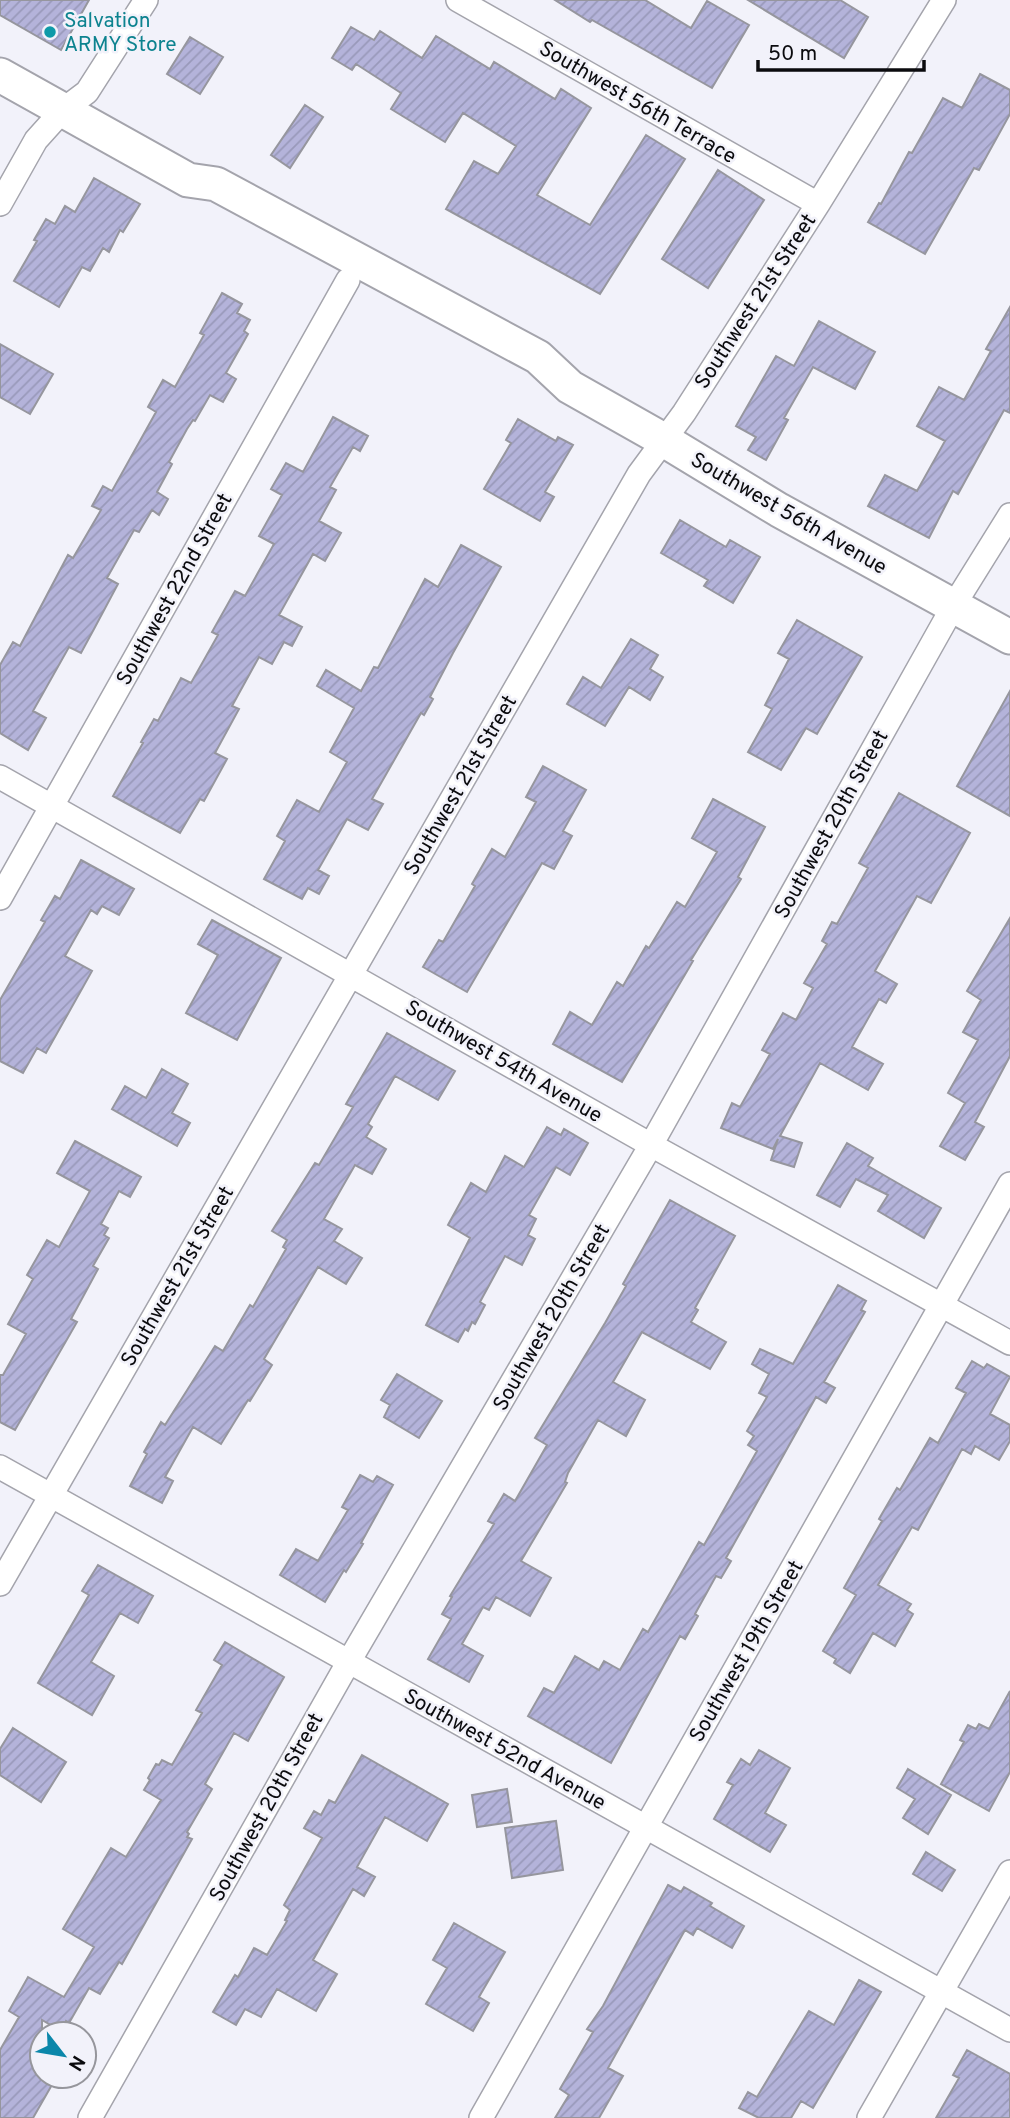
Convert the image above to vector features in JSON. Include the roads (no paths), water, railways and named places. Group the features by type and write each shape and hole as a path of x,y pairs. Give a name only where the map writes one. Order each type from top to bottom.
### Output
{"street":[{"path":"0,204 36,140 63,110 88,92 146,0"},
{"name":"Southwest 56th Terrace","path":"458,0 818,204"},
{"name":"Southwest 21st Street","path":"0,1584 639,474 662,439 684,413 944,0"},
{"name":"Southwest 56th Avenue","path":"0,75 188,180 216,184 538,357 570,387 779,510 1010,636"},
{"name":"Southwest 56th Avenue","path":"188,180 201,199 528,378 570,387"},
{"name":"Southwest 22nd Street","path":"0,898 348,280"},
{"name":"Southwest 20th Street","path":"90,2118 348,1663 651,1145 954,605 1010,515"},
{"name":"Southwest 54th Avenue","path":"0,777 651,1145 1010,1343"},
{"name":"Southwest 19th Street","path":"481,2118 1010,1184"},
{"name":"Southwest 52nd Avenue","path":"0,1467 1010,2029"},
{"path":"869,2118 1010,1872"}],"place":[{"name":"Salvation ARMY Store","path":"50,32"}]}
